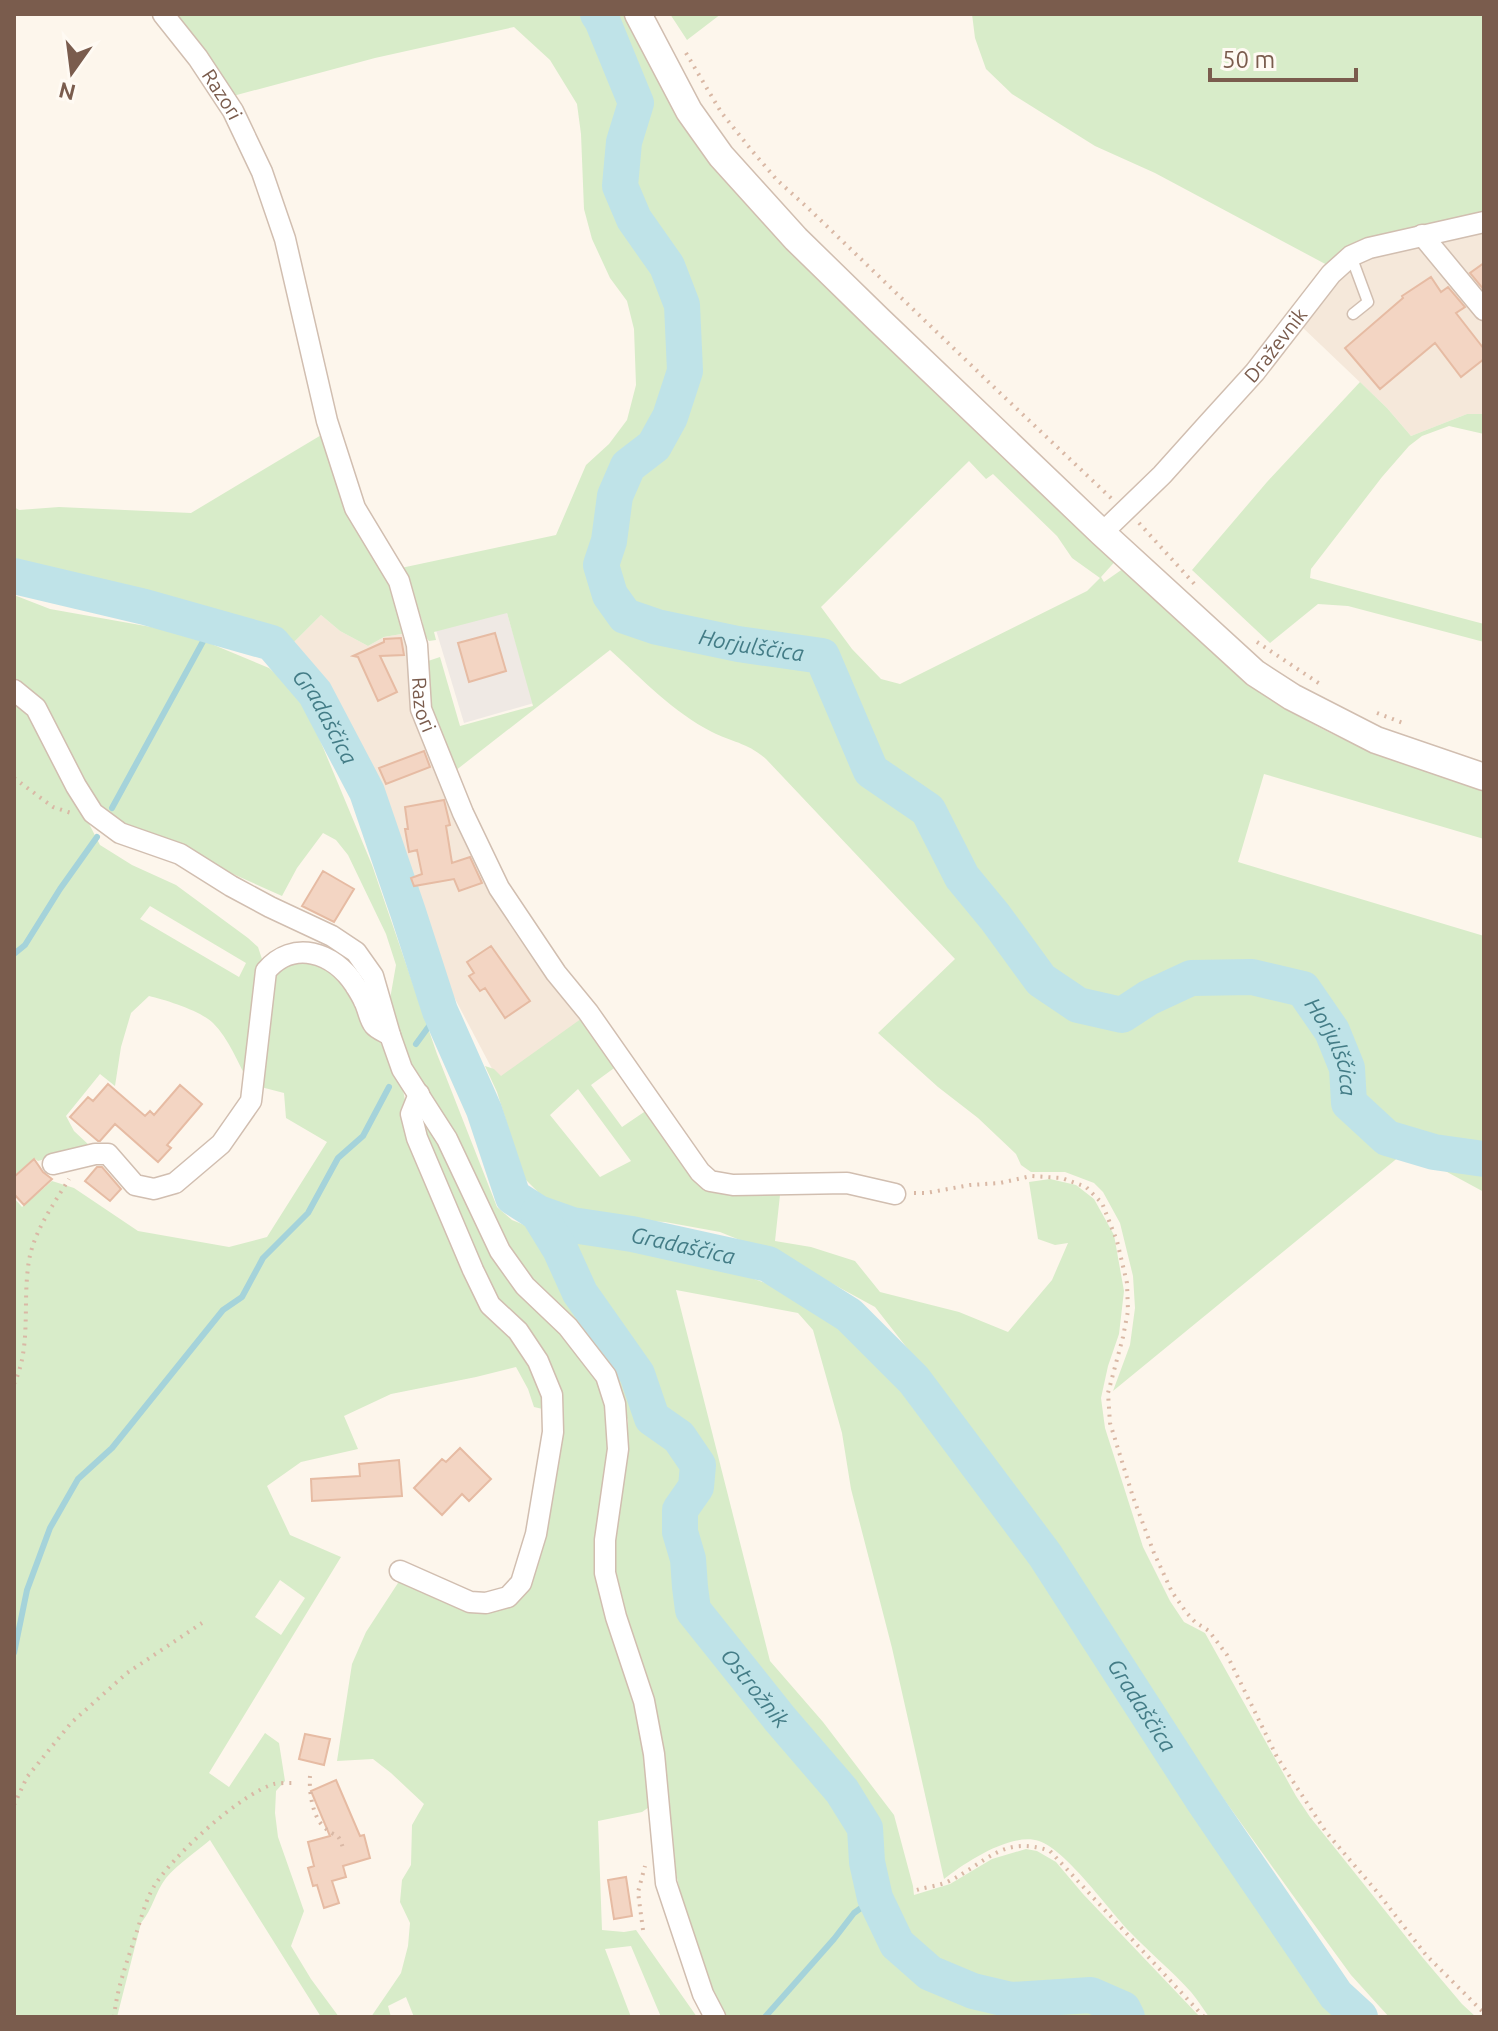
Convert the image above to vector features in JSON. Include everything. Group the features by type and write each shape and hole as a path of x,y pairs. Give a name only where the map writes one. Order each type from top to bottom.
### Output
{"street":[{"name":"Razori","path":"163,14 198,58 233,111 262,172 285,239 327,421 355,508 399,581 417,645 421,709 463,813 499,888 556,973 672,1128 700,1172 710,1181 748,1185 847,1183 895,1194"},
{"path":"638,14 689,111 721,156 796,239 1102,533 1255,673 1292,697 1376,740 1484,777"},
{"name":"Draževnik","path":"1102,533 1162,475 1255,372 1331,274 1351,256 1369,248 1484,222"},
{"path":"1422,235 1484,310"},
{"path":"14,690 36,708 93,813 120,833 180,854 231,886 332,936 356,952 373,976 402,1069 447,1139 500,1251 525,1286 568,1327 606,1376 615,1404 618,1449 605,1540 605,1573 644,1701 655,1767 666,1883 703,1994 715,2017"},
{"path":"53,1164 108,1154 135,1185 154,1189 175,1183 221,1144 251,1101 266,971 276,959 306,952 338,965 364,1000 374,1025 390,1035"},
{"path":"400,1571 470,1602 486,1603 508,1597 521,1583 536,1534 553,1432 552,1395 538,1361 518,1331 490,1305 417,1138 411,1114 419,1094"}],"lane":[{"path":"1351,256 1368,302 1353,314"}],"path":[{"path":"684,49 721,112 777,180 1108,496 1127,509 1200,589"},
{"path":"1255,641 1331,690"},
{"path":"1368,710 1403,723"},
{"path":"14,778 53,807 67,813 93,813"},
{"path":"14,1384 20,1371 25,1340 28,1265 41,1224 83,1157"},
{"path":"895,1194 926,1193 1031,1176 1062,1178 1086,1187 1102,1203 1117,1241 1127,1283 1128,1311 1108,1393 1110,1423 1133,1497 1166,1579 1186,1612 1209,1631 1227,1655 1277,1757 1326,1832 1426,1955 1484,2013"},
{"path":"14,1805 27,1777 71,1723 127,1673 202,1623"},
{"path":"310,1776 309,1793 321,1824 340,1838 344,1851"},
{"path":"114,2017 117,1995 152,1889 166,1870 216,1821 245,1800 273,1785 292,1783"},
{"path":"917,1890 946,1882 987,1857 1016,1845 1034,1845 1050,1851 1204,2017"}],"shaded area":[{"path":"1484,216 1484,414 1467,414 1411,436 1387,408 1300,325 1325,271"},
{"path":"506,610 534,703 464,723 436,630"},
{"path":"321,615 340,631 368,646 384,637 407,633 425,636 426,669 440,738 505,886 598,1015 499,1082 453,995 361,751 328,681 293,643"}],"green space":[{"path":"170,14 629,14 690,130 718,174 1119,557 1101,577 1104,582 1127,566 1263,692 1288,709 1314,725 1369,750 1484,790 1484,839 1264,774 1238,862 1484,936 1484,1192 1436,1166 1400,1156 1113,1391 1130,1345 1135,1308 1133,1276 1120,1223 1103,1192 1094,1183 1065,1172 1031,1172 1021,1165 1016,1154 978,1118 878,1033 955,959 766,759 753,749 712,732 684,715 610,650 455,771 440,738 428,697 428,661 440,657 460,726 533,706 507,613 434,632 436,640 429,641 401,568 556,535 586,465 609,444 627,420 636,385 634,329 627,301 610,278 592,239 584,209 577,104 550,60 514,27 375,58 233,96","holes":["969,461 986,479 993,474 1057,536 1072,558 1100,578 1087,591 900,684 881,679 852,649 821,607"]},
{"path":"670,14 721,14 687,40"},
{"path":"972,14 1484,14 1484,216 1329,266 1155,173 1095,146 1012,94 986,69 975,38"},
{"path":"1360,382 1411,436 1467,414 1484,414 1484,434 1449,426 1422,436 1409,446 1311,569 1310,578 1484,624 1484,642 1348,606 1318,604 1270,643 1192,570 1267,482"},
{"path":"328,431 385,562 407,633 384,637 368,646 340,631 321,615 293,643 280,630 14,563 14,507 19,510 59,507 191,513"},
{"path":"14,595 50,609 185,633 269,668 302,697 372,865 437,1054 497,1207 512,1220 544,1233 681,1257 743,1275 782,1289 839,1323 917,1406 977,1489 1041,1563 1152,1748 1324,2000 1339,2017 1209,2017 1191,1992 1130,1932 1074,1868 1039,1841 1015,1841 989,1850 944,1879 892,1648 851,1489 842,1433 813,1330 798,1313 676,1290 770,1661 823,1722 894,1815 914,1895 950,1884 992,1859 1026,1849 1037,1851 1056,1862 1200,2017 724,2017 704,1973 686,1919 613,1584 612,1540 628,1421 613,1372 504,1247 403,1051 390,999 396,965 386,934 348,855 336,840 323,833 297,868 282,896 130,828 102,812 14,681"},
{"path":"14,696 31,712 100,845 132,865 176,885 248,938 258,947 263,962 249,1083 229,1044 213,1023 192,1010 149,996 131,1013 121,1047 115,1086 100,1074 66,1116 74,1131 90,1146 38,1161 34,1158 14,1176","holes":["150,906 246,963 239,977 140,919"]},
{"path":"297,956 336,970 370,1024 401,1080 405,1100 400,1112 422,1166 531,1358 547,1410 534,1407 516,1367 391,1394 344,1416 358,1449 301,1462 267,1486 290,1535 341,1557 209,1773 229,1787 265,1733 279,1743 285,1781 276,1791 278,1837 304,1911 291,1946 339,2017 321,2017 210,1840 166,1878 141,1923 117,2017 14,2017 14,1198 22,1207 52,1181 74,1188 138,1231 229,1247 267,1237 327,1142 286,1118 284,1093 257,1086 272,971","holes":["280,1580 305,1598 281,1635 255,1617"]},
{"path":"585,1016 621,1063 591,1085 622,1127 650,1108 723,1193 780,1195 775,1241 811,1247 855,1261 880,1292 959,1312 1008,1332 1052,1280 1068,1243 1055,1245 1038,1239 1029,1182 1050,1179 1076,1185 1094,1199 1114,1235 1124,1291 1119,1334 1101,1398 1105,1428 1143,1547 1184,1622 1205,1633 1310,1817 1423,1958 1476,2017 1389,2017 1351,1975 1175,1731 943,1394 875,1307 787,1259 720,1232 665,1222 617,1219 556,1204 542,1196 524,1178 497,1092 485,1066 501,1076","holes":["578,1089 631,1161 600,1177 550,1115"]},
{"path":"418,1120 428,1123 563,1332 599,1380 612,1422 599,1533 655,1803 642,1812 598,1821 602,1930 636,1930 697,2017 661,2017 631,1946 605,1949 631,2017 414,2017 406,1997 388,2006 391,2017 371,2017 401,1973 408,1946 410,1923 400,1902 402,1880 411,1865 412,1825 424,1804 373,1759 337,1761 352,1664 366,1632 398,1583 406,1581 451,1600 524,1586 557,1384 494,1299"}],"building":[{"path":"1484,263 1484,290 1470,273"},
{"path":"1431,277 1441,292 1448,287 1465,307 1456,313 1484,349 1484,359 1461,377 1435,343 1380,389 1345,348 1402,296"},
{"path":"495,633 506,671 469,682 458,643"},
{"path":"401,638 404,655 380,656 397,692 378,701 358,657 353,656 384,642 384,639"},
{"path":"424,751 430,767 386,784 379,768"},
{"path":"444,800 450,825 446,826 452,863 470,857 482,883 459,891 454,879 414,886 411,878 422,874 417,850 409,852 405,807"},
{"path":"323,871 354,889 334,922 302,906"},
{"path":"491,946 530,1001 505,1018 485,988 480,991 469,976 474,973 467,962"},
{"path":"108,1084 145,1116 150,1111 154,1115 180,1085 202,1104 167,1145 171,1148 158,1162 115,1124 98,1141 70,1117 88,1097 93,1101"},
{"path":"34,1159 52,1179 24,1205 14,1194 14,1177"},
{"path":"97,1167 102,1167 121,1189 110,1201 85,1181"},
{"path":"460,1448 491,1479 469,1501 462,1494 442,1515 414,1488 442,1459 446,1462"},
{"path":"399,1460 402,1496 312,1501 311,1479 360,1476 359,1464"},
{"path":"305,1734 330,1739 324,1765 299,1759"},
{"path":"336,1780 360,1836 364,1835 370,1858 343,1866 346,1877 332,1881 339,1903 324,1908 308,1868 314,1866 308,1842 330,1836 311,1791"},
{"path":"626,1877 632,1916 614,1919 608,1880"}],"waterway":[{"name":"Horjulščica","path":"598,14 636,103 624,142 620,186 634,219 667,266 682,305 685,371 670,417 654,446 628,466 615,496 609,541 601,565 610,595 625,616 657,627 738,644 822,656 871,771 928,810 962,877 1041,980 1078,1005 1122,1015 1148,998 1191,978 1252,977 1303,989 1332,1031 1347,1068 1349,1103 1387,1138 1434,1152 1484,1159"},
{"name":"Gradaščica","path":"14,576 145,607 272,643 315,693 367,792 440,1011 484,1110 513,1197 538,1213 572,1225 632,1234 768,1264 849,1315 914,1380 1045,1555 1203,1800 1336,1995 1360,2017"},
{"path":"112,808 212,625"},
{"path":"14,954 25,945 97,837"},
{"path":"416,1044 440,1011"},
{"path":"14,1653 27,1590 50,1528 78,1479 112,1448 223,1310 242,1297 263,1258 308,1213 338,1158 363,1136 389,1087"},
{"name":"Ostrožnik","path":"538,1213 560,1249 580,1293 637,1374 652,1418 679,1437 698,1465 696,1487 680,1510 680,1532 688,1559 693,1610 842,1791 865,1828 867,1862 875,1898 897,1944 930,1973 973,1991 1011,2000 1091,1995 1123,2009 1127,2017"},
{"path":"765,2017 854,1913 875,1898"}]}
